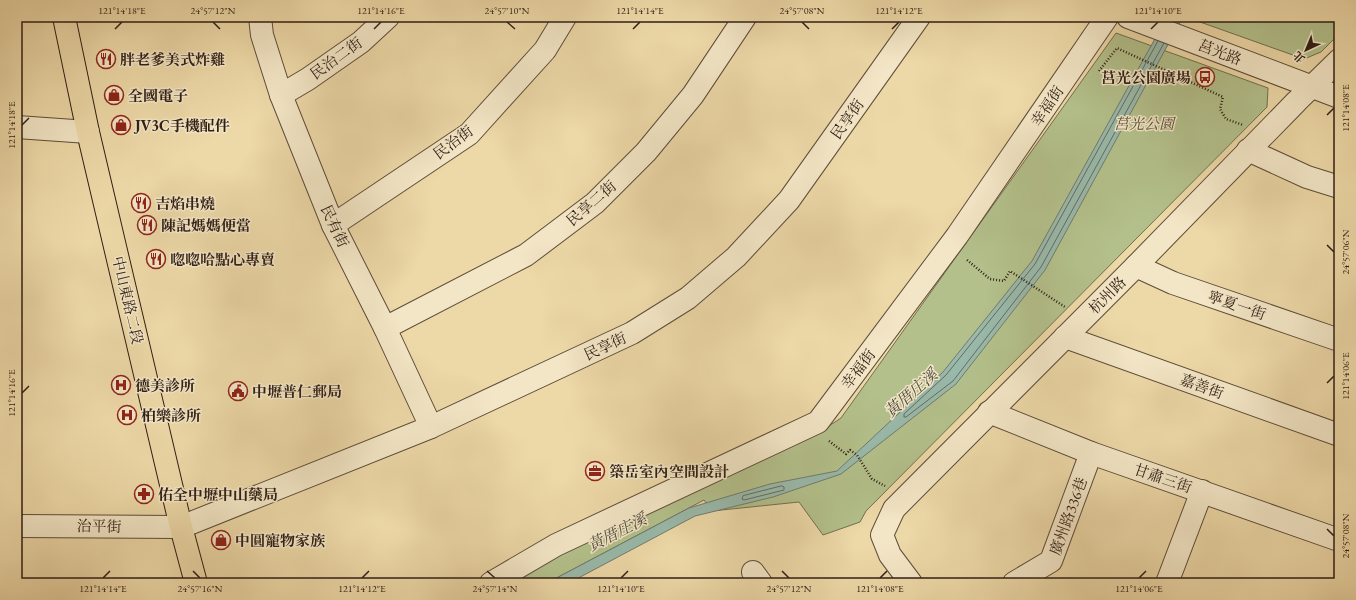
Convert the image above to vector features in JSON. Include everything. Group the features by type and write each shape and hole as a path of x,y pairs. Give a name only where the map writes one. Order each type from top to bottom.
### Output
{"main road":[{"name":"中山東路二段","path":"64,17 88,132 181,527 196,583"}],"lane":[{"name":"民有街","path":"260,17 262,36 281,95 333,225 385,328 431,427"},
{"name":"民治二街","path":"281,95 308,79 361,42 388,17"},
{"name":"民治街","path":"333,225 469,134 545,50 565,17"},
{"name":"民享二街","path":"385,328 526,255 595,203 646,152 693,95 745,17"},
{"name":"民享街","path":"181,527 431,427 632,333 694,293 736,257 789,200 919,17"},
{"name":"幸福街","path":"491,583 556,545 818,422 958,236 1107,17"},
{"name":"莒光路","path":"1128,17 1339,97"},
{"name":"杭州路","path":"911,583 890,555 882,535 894,509 1136,266 1248,150 1339,60"},
{"path":"17,128 88,132"},
{"path":"1248,150 1307,177 1339,187"},
{"name":"寧夏一街","path":"1136,266 1173,283 1339,340"},
{"name":"嘉善街","path":"1065,337 1339,435"},
{"name":"甘肅三街","path":"989,412 1091,453 1339,540"},
{"name":"廣州路336巷","path":"1014,583 1051,561 1091,453"},
{"path":"1167,583 1202,491"},
{"name":"治平街","path":"17,526 181,527"}],"path":[{"path":"1129,54 1223,98 1220,109 1226,119 1244,125 1239,131"},
{"path":"1010,271 1042,293"},
{"path":"857,455 872,479"}],"green space":[{"path":"1186,17 1339,17 1339,34 1321,52 1304,59"},
{"name":"莒光公園","path":"1116,33 1268,88 1267,107 866,511 860,522 823,535 799,502 712,511 704,500 547,583 491,583 812,437 841,418"}],"water":[{"path":"1167,17 1183,17 1045,270 956,384 841,474 773,497 695,516 569,583 547,583 689,508 770,484 837,471 943,372 1032,261"}],"place":[{"name":"胖老爹美式炸雞","path":"106,59"},
{"name":"莒光公園廣場","path":"1205,77"},
{"name":"全國電子","path":"114,95"},
{"name":"JV3C手機配件","path":"121,125"},
{"name":"吉焰串燒","path":"141,203"},
{"name":"陳記媽媽便當","path":"147,225"},
{"name":"唿唿哈點心專賣","path":"156,259"},
{"name":"德美診所","path":"121,385"},
{"name":"中壢普仁郵局","path":"238,391"},
{"name":"柏樂診所","path":"127,415"},
{"name":"築岳室內空間設計","path":"595,471"},
{"name":"佑全中壢中山藥局","path":"144,494"},
{"name":"中圓寵物家族","path":"221,540"}],"water label":[{"name":"黃厝庄溪","path":"911,393"},
{"name":"黃厝庄溪","path":"617,532"}]}
